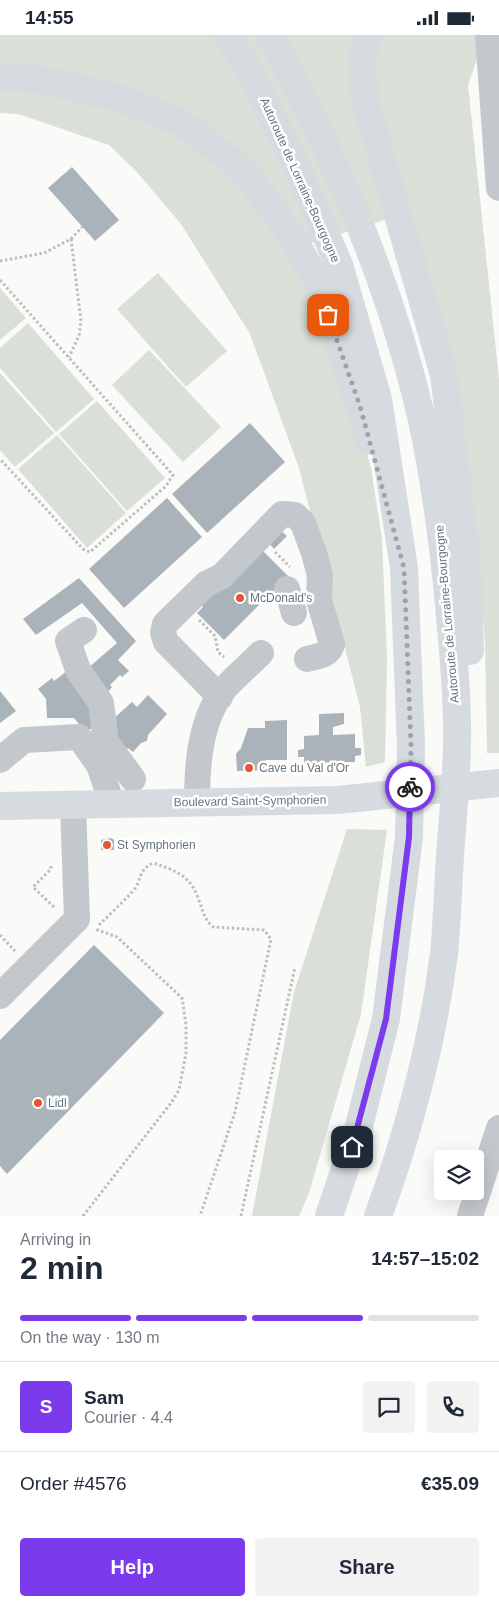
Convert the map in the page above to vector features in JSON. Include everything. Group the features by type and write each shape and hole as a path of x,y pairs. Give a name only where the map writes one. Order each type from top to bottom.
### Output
{"main road":[{"name":"Autoroute de Lorraine-Bourgogne","path":"228,35 255,81 271,114 338,265 378,399 404,568 411,746 409,837 386,1019 358,1130 329,1216"},
{"name":"Autoroute de Lorraine-Bourgogne","path":"269,35 299,89 353,206 402,343 421,417 436,493 465,743"},
{"path":"367,35 362,59 365,100 444,375 467,564 465,743 460,828 459,931 444,955 428,1044 414,1103 378,1216"},
{"path":"0,77 43,80 116,97 179,121 217,149 251,180 286,227 316,278 360,406 404,568"},
{"name":"Boulevard Saint-Symphorien","path":"0,806 338,799 499,783"}],"lane":[{"path":"488,35 499,188"},
{"path":"220,697 166,642 163,633 165,624 206,585 222,576 282,514 295,515 303,523 320,575 319,600 332,644 326,654 307,659"},
{"path":"84,630 68,641 78,670 101,703 106,742 133,779"},
{"path":"197,802 199,756 207,723 225,688 261,653"},
{"path":"0,760 24,740 79,737 99,765 112,804"},
{"path":"0,996 77,919 73,805"},
{"path":"470,1216 499,1128"}],"path":[{"path":"0,261 44,253 71,239 82,227"},
{"path":"68,357 79,336 81,321 71,239"},
{"path":"0,280 173,475 166,486 90,552 83,549 0,459"},
{"path":"260,538 292,569 297,584 291,601"},
{"path":"186,604 215,636 218,652"},
{"path":"83,1216 163,1114 179,1090 186,1044 186,1025 182,998 117,937 95,929 135,889 141,874 146,867 153,863 174,870 189,881 197,894 207,921 213,927 264,930 270,939 235,1112 200,1216"},
{"path":"51,869 34,887 60,912"},
{"path":"240,1216 294,967"}],"shaded area":[{"path":"0,35 499,35 485,37 468,85 499,379 499,753 487,753 485,641 470,487 391,218 308,244 229,145 0,66"},
{"path":"0,85 78,97 183,135 226,170 263,215 307,286 339,354 371,468 382,539 387,658 385,762 366,767 360,707 299,468 250,334 181,224 136,171 109,145 18,114 0,113"},
{"path":"158,273 227,351 186,387 117,309"},
{"path":"0,288 26,318 0,340"},
{"path":"28,323 94,399 56,432 0,368 0,348"},
{"path":"149,350 221,427 183,462 112,385"},
{"path":"0,373 54,433 15,467 0,450"},
{"path":"97,401 165,478 127,511 59,434"},
{"path":"57,435 126,513 87,548 18,469"},
{"path":"347,829 387,830 361,1014 309,1193 299,1216 252,1216 294,992"}],"building":[{"path":"72,167 119,220 95,241 48,188"},
{"path":"250,423 285,462 207,533 172,494"},
{"path":"167,498 202,537 124,608 89,569"},
{"path":"280,530 287,536 274,549 268,542"},
{"path":"261,549 288,576 224,640 197,613 203,607 201,605"},
{"path":"79,578 136,641 118,660 129,671 122,677 120,675 110,685 112,687 107,693 88,668 117,643 82,603 36,635 23,619"},
{"path":"67,671 86,693 99,729 83,729 74,718 47,718 46,699 38,689 52,678 54,681"},
{"path":"0,691 16,711 0,723"},
{"path":"148,695 167,714 148,735 147,741 141,743 133,752 128,748 125,751 112,739 112,720 132,702 137,707"},
{"path":"344,713 344,724 333,727 333,735 355,734 355,748 361,748 361,755 355,756 355,762 304,763 304,757 298,757 298,750 304,749 304,736 319,735 319,714"},
{"path":"287,720 287,760 266,760 266,770 237,771 236,754 241,748 248,728 265,728 265,721"},
{"name":"St Symphorien","path":"111,838 114,840 114,850 101,850 101,840"},
{"name":"Lidl","path":"94,945 164,1013 7,1174 0,1166 0,1040"}],"way so far":[{"path":"328,315 360,406 404,568 411,746 410,787"}],"place":[{"name":"McDonald's","path":"240,598"},
{"name":"Cave du Val d'Or","path":"249,768"},
{"name":"St Symphorien","path":"107,845"},
{"name":"Lidl","path":"38,1103"}],"route":[{"path":"352,1147 386,1019 409,837 410,787"}]}
